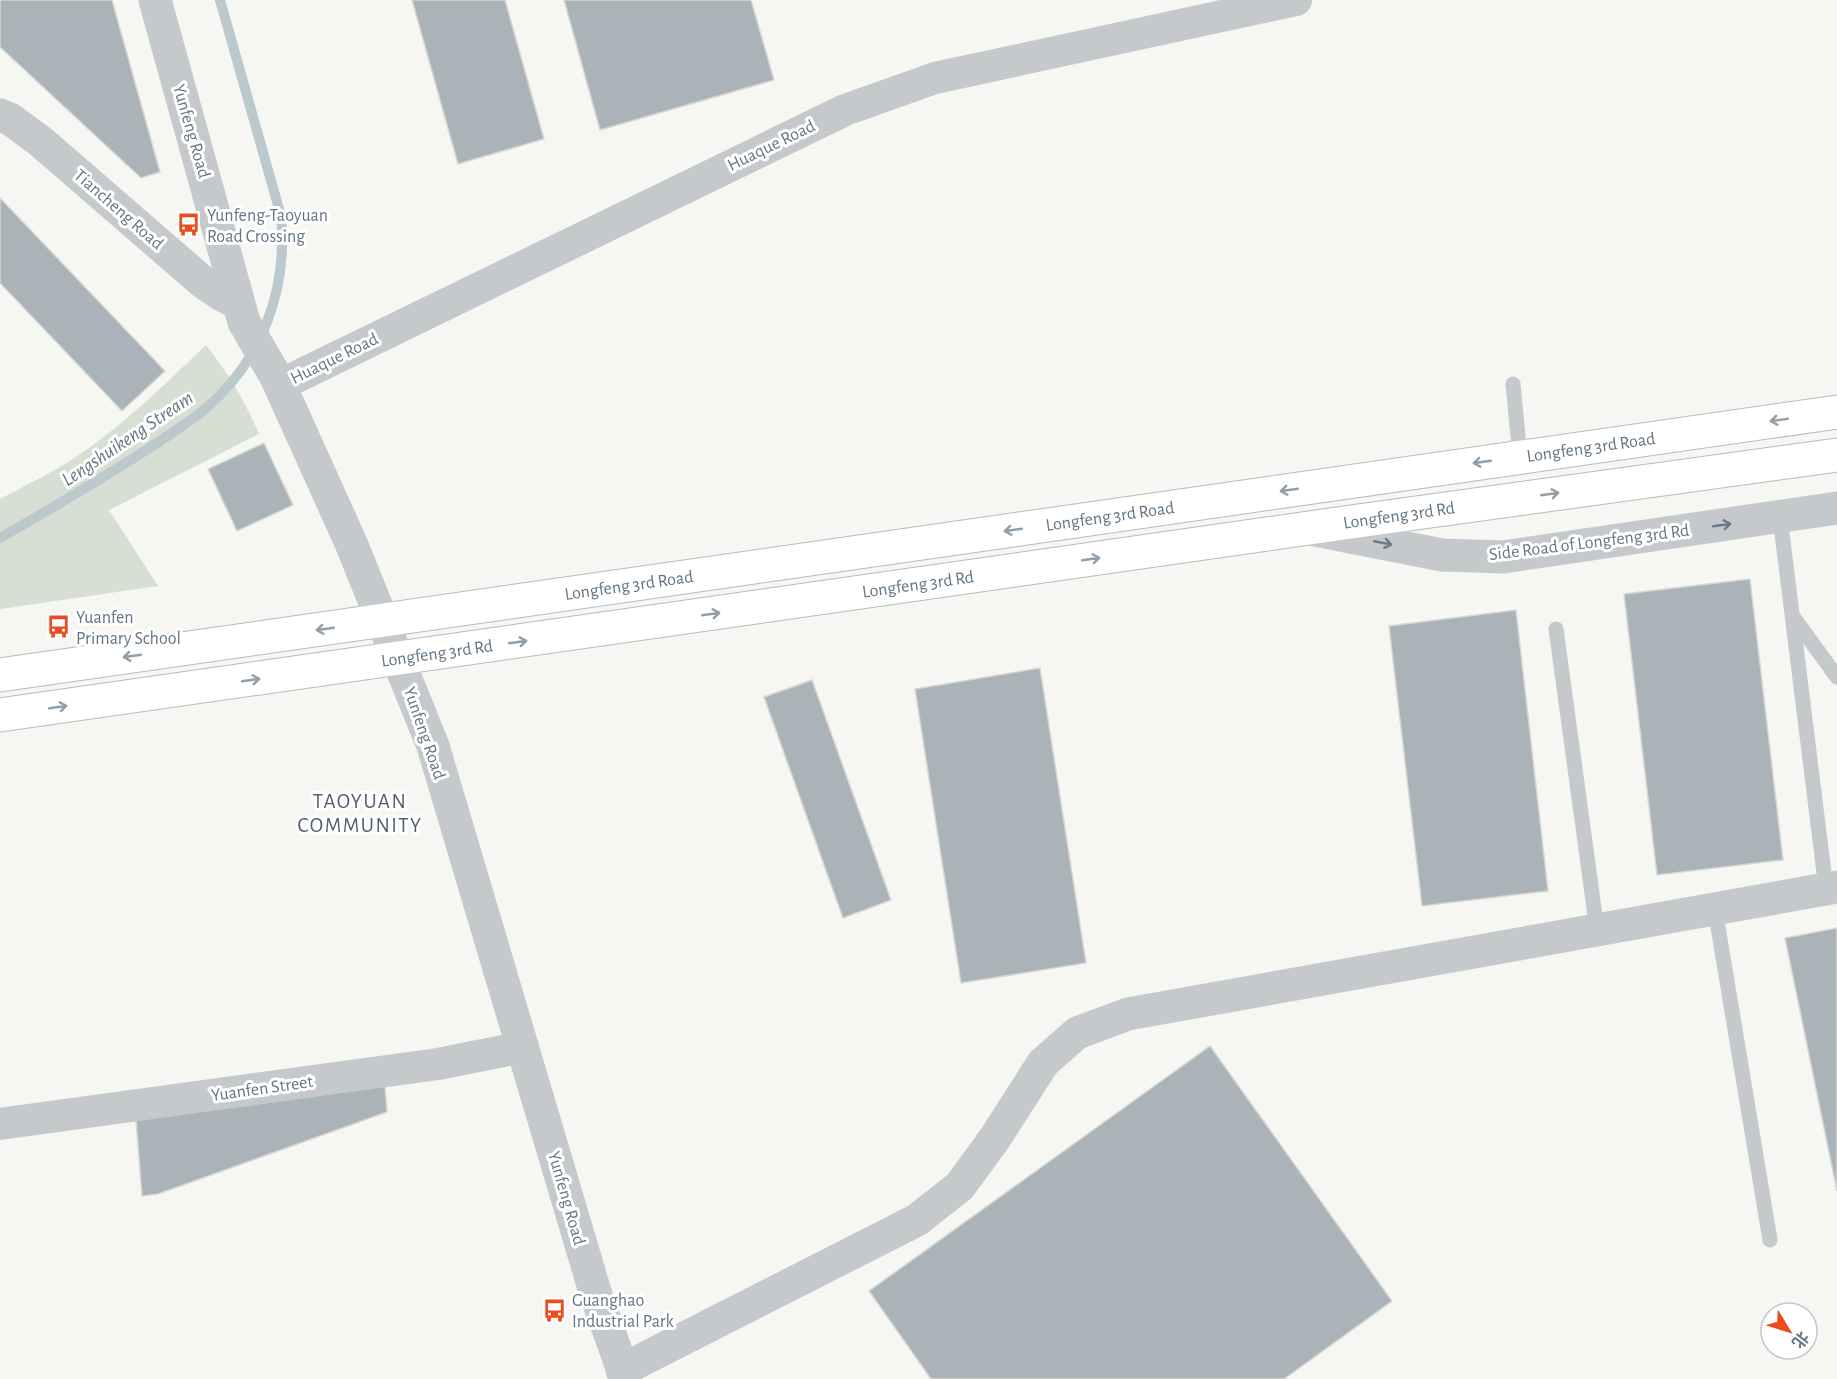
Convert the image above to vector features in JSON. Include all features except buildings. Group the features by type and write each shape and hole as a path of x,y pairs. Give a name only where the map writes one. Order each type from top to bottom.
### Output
{"main road":[{"name":"Longfeng 3rd Road","path":"383,621 1837,412"},
{"name":"Longfeng 3rd Rd","path":"0,715 1305,528 1837,455"},
{"path":"0,675 383,621"}],"street":[{"name":"Yunfeng Road","path":"154,0 241,312 273,373 351,543 433,746 592,1284 624,1374"},
{"name":"Huaque Road","path":"273,373 854,106 935,78 1296,0"},
{"name":"Tiancheng Road","path":"0,115 10,119 40,141 204,283 241,312"},
{"name":"Side Road of Longfeng 3rd Rd","path":"1305,528 1442,555 1503,557 1837,508"},
{"path":"860,552 866,592"},
{"path":"624,1374 918,1220 960,1186 995,1138 1043,1063 1077,1033 1128,1014 1831,888"},
{"name":"Yuanfen Street","path":"0,1124 438,1064 523,1047"}],"lane":[{"path":"1513,384 1520,457"},
{"path":"1780,517 1831,888"},
{"path":"1792,615 1837,677"},
{"path":"1556,629 1597,930"},
{"path":"1715,909 1770,1240"}],"shaded area":[{"path":"206,345 236,388 259,434 109,510 158,586 0,609 0,499 55,470 91,447 142,405"}],"waterway":[{"name":"Lengshuikeng Stream","path":"0,538 129,461 204,410 224,391 241,369 256,347 267,322 280,271 281,216 220,0"}],"place":[{"name":"Yunfeng-Taoyuan Road Crossing","path":"189,225"},
{"name":"Yuanfen Primary School","path":"58,627"},
{"name":"Guanghao Industrial Park","path":"554,1310"}],"district":[{"name":"TAOYUAN COMMUNITY","path":"360,813"}]}
